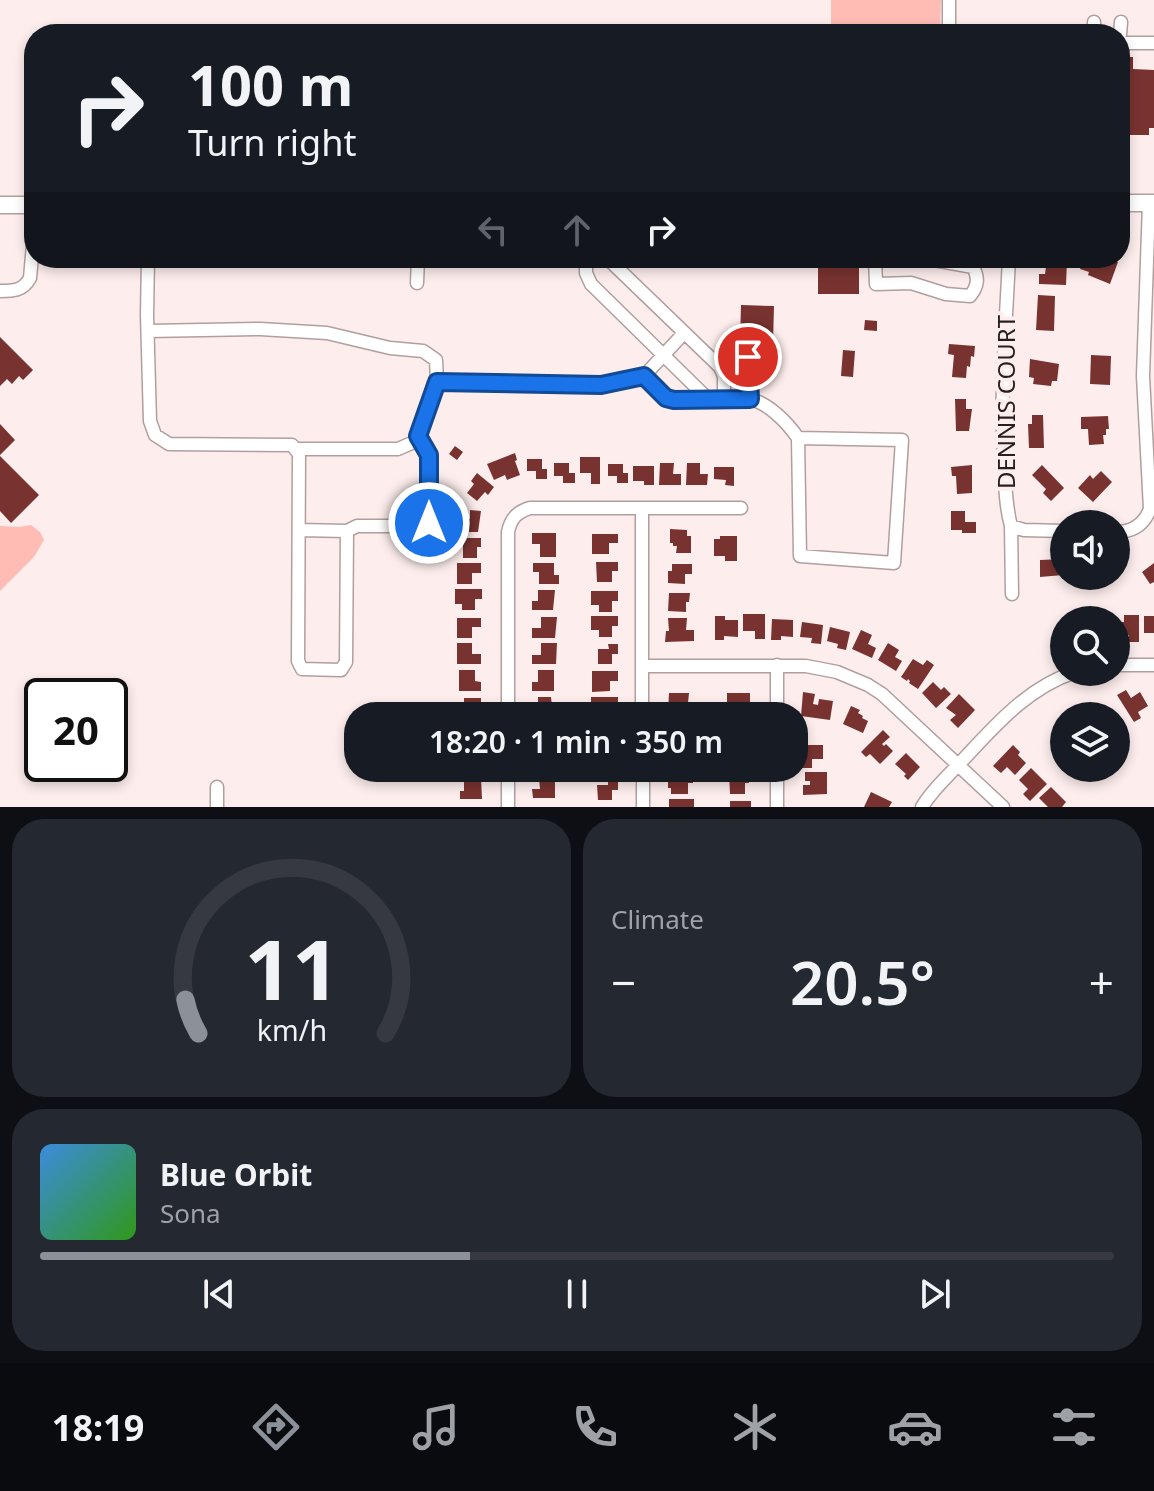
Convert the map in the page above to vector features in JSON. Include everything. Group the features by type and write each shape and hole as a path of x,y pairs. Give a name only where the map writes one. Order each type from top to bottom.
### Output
{"main road":[{"path":"1130,203 1151,203"},
{"path":"0,205 24,205"}],"street":[{"path":"949,0 949,24"},
{"path":"1130,43 1154,43"},
{"path":"1130,530 1138,526 1150,509 1143,376 1151,203"},
{"path":"0,291 21,289 30,278 31,268"},
{"path":"148,268 150,421 155,435 169,444 292,445 299,454 298,661 302,669 341,670 346,662 347,531"},
{"path":"417,283 418,268"},
{"path":"586,268 591,284 708,399"},
{"path":"617,268 720,367 724,376 724,398"},
{"path":"875,268 876,284 911,283 946,294 970,296 976,288 977,275 974,268"},
{"name":"DENNIS COURT","path":"1009,268 1002,426 1011,526 1012,594"},
{"path":"148,331 260,329 327,333 390,348 423,351 436,360 437,382 414,442 398,449 295,449"},
{"path":"437,382 601,385 644,376 684,333"},
{"path":"713,360 738,347 746,352 750,399"},
{"path":"644,376 666,398 674,400 750,399 765,405 793,430 798,438 800,556 894,563 902,440 798,438"},
{"path":"299,530 347,531 357,526 422,526 429,523 429,455 418,436"},
{"path":"508,702 508,532 514,516 530,508 741,508"},
{"path":"642,509 642,702"},
{"path":"1011,526 1024,530 1050,531"},
{"path":"642,666 777,665 837,672 868,685 894,703 1003,807"},
{"path":"777,665 777,702"},
{"path":"1130,665 1154,665"},
{"path":"922,807 934,790 1004,717 1029,695 1050,683"},
{"path":"508,782 508,807"},
{"path":"643,782 643,807"},
{"path":"777,782 777,807"},
{"path":"217,787 217,807"}],"shaded area":[{"path":"831,0 941,0 940,24 831,24"},
{"path":"31,525 44,540 34,557 0,591 0,526"}],"building":[{"path":"1130,57 1133,57 1133,69 1154,70 1154,128 1149,128 1149,135 1130,135"},
{"path":"818,268 859,268 859,294 818,294"},
{"path":"1046,268 1067,268 1066,285 1039,284 1039,274 1045,274"},
{"path":"1080,268 1116,268 1110,284"},
{"path":"1038,295 1055,296 1054,331 1036,330"},
{"path":"741,305 774,306 773,343 740,342"},
{"path":"865,320 877,321 877,331 864,330"},
{"path":"0,337 33,370 23,380 19,376 12,384 7,379 0,386"},
{"path":"949,344 975,346 966,378 952,377 954,355 948,354"},
{"path":"843,350 855,351 853,377 841,376"},
{"path":"1091,355 1111,356 1110,385 1090,384"},
{"path":"1030,359 1059,364 1057,381 1052,381 1051,386 1033,384 1034,378 1029,377"},
{"path":"955,399 966,399 966,409 972,409 969,431 956,431"},
{"path":"1032,415 1043,415 1044,448 1029,448 1028,424 1032,424"},
{"path":"1108,416 1109,429 1103,435 1104,444 1089,445 1088,429 1081,429 1081,417"},
{"path":"0,424 15,440 0,455"},
{"path":"455,446 463,452 457,460 449,454"},
{"path":"515,453 520,475 507,480 505,475 494,480 487,464"},
{"path":"0,456 39,495 11,523 0,511"},
{"path":"580,457 600,457 600,484 591,484 591,473 580,473"},
{"path":"527,459 542,459 542,469 547,469 547,479 536,479 536,471 527,471"},
{"path":"554,463 569,463 569,473 575,473 575,483 563,483 563,476 554,476"},
{"path":"660,463 674,463 673,474 681,474 681,485 659,485"},
{"path":"687,463 700,463 700,474 708,474 707,485 686,485"},
{"path":"608,464 623,464 623,473 628,473 628,483 617,483 617,476 608,476"},
{"path":"972,465 972,493 957,494 956,476 952,476 951,467"},
{"path":"1042,465 1064,488 1051,501 1043,493 1046,489 1032,475"},
{"path":"633,466 654,466 654,485 633,481"},
{"path":"714,467 734,467 734,486 725,485 726,480 714,479"},
{"path":"1101,471 1112,482 1093,502 1078,488 1090,475 1093,479"},
{"path":"477,473 494,487 477,501 467,493"},
{"path":"470,510 481,511 478,532 458,532 459,519 470,519"},
{"path":"951,511 965,511 965,522 976,522 976,533 951,530"},
{"path":"670,529 687,530 687,536 691,536 691,553 676,553 677,546 670,543"},
{"path":"532,533 556,533 556,557 540,557 540,544 532,544"},
{"path":"592,534 618,534 618,543 609,543 609,554 592,554"},
{"path":"720,536 737,536 737,561 725,561 725,556 714,556 714,539 720,539"},
{"path":"460,538 481,538 477,558 463,558"},
{"path":"1040,560 1050,560 1050,576 1040,577"},
{"path":"596,562 618,562 618,571 612,571 612,582 597,582"},
{"path":"457,563 481,563 481,573 472,573 472,584 457,584"},
{"path":"533,563 554,563 554,575 559,575 559,584 539,584 539,572 533,572"},
{"path":"1154,563 1154,582 1150,584 1142,572"},
{"path":"672,564 692,564 692,574 685,574 685,584 668,583 668,571 672,571"},
{"path":"455,589 482,589 482,599 475,599 475,610 462,610 462,604 455,604"},
{"path":"538,590 555,590 553,610 532,610 532,601 538,601"},
{"path":"591,591 618,591 618,601 612,601 612,612 599,612 599,605 591,605"},
{"path":"669,593 690,593 686,612 668,611"},
{"path":"743,614 765,614 765,639 755,639 755,631 743,631"},
{"path":"1130,615 1139,615 1139,642 1130,642"},
{"path":"591,616 618,616 618,626 612,626 612,637 599,637 599,630 591,630"},
{"path":"715,616 738,620 738,637 724,636 724,640 715,640"},
{"path":"1144,616 1154,616 1154,633 1144,633"},
{"path":"541,617 557,617 555,638 532,638 532,628 541,628"},
{"path":"457,618 481,618 481,627 472,627 472,638 457,638"},
{"path":"668,618 687,618 686,630 694,630 694,641 665,642 666,631 669,631"},
{"path":"772,619 793,620 793,637 781,636 781,640 771,640"},
{"path":"802,622 823,625 821,644 811,643 812,638 800,637"},
{"path":"830,627 850,632 846,650 827,641"},
{"path":"861,630 872,635 868,644 876,648 872,658 852,649"},
{"path":"457,643 472,643 472,654 481,654 481,664 457,664"},
{"path":"541,643 557,643 556,664 532,664 532,655 541,655"},
{"path":"888,643 899,650 895,657 902,661 896,671 878,660"},
{"path":"608,644 618,644 618,654 612,654 612,664 598,664 598,649 609,649"},
{"path":"913,659 923,665 927,660 934,665 918,689 908,679 901,677"},
{"path":"459,670 475,670 475,681 481,682 481,691 459,691"},
{"path":"538,670 554,670 554,691 532,691 532,682 538,682"},
{"path":"592,671 618,671 618,681 610,681 610,691 592,692"},
{"path":"933,682 951,694 936,708 922,693"},
{"path":"1126,690 1131,698 1140,692 1148,706 1138,712 1141,718 1134,722 1130,716 1130,702 1121,702 1117,695"},
{"path":"803,692 815,694 813,704 818,705 819,699 833,701 830,720 808,717 808,702 802,702"},
{"path":"669,693 689,693 688,702 669,702"},
{"path":"727,693 750,693 750,702 727,702"},
{"path":"959,694 975,710 958,728 950,720 956,715 946,708"},
{"path":"538,697 551,697 552,702 538,702"},
{"path":"591,697 618,697 618,702 591,702"},
{"path":"464,698 481,698 481,702 464,702"},
{"path":"851,706 860,710 858,713 868,721 863,733 843,724"},
{"path":"883,730 890,737 882,744 893,751 880,764 870,754 866,757 861,752"},
{"path":"808,745 823,745 823,759 812,759 812,768 808,768"},
{"path":"1013,745 1026,763 1015,775 1007,767 1001,773 993,766"},
{"path":"906,753 920,767 908,780 895,764"},
{"path":"1031,768 1047,784 1030,801 1023,794 1028,789 1019,780"},
{"path":"808,772 827,772 827,794 803,795 803,785 810,785"},
{"path":"464,782 481,782 482,799 460,799 460,791 464,791"},
{"path":"539,782 555,782 555,798 533,798 532,789 540,789"},
{"path":"608,782 618,782 618,790 612,790 612,800 598,800 597,785 608,785"},
{"path":"668,782 693,782 688,783 688,794 671,794 671,788 668,788"},
{"path":"729,782 749,782 745,783 745,794 730,794"},
{"path":"1051,787 1066,802 1062,807 1048,807 1039,798"},
{"path":"871,792 892,802 889,807 864,807"},
{"path":"669,799 694,799 694,807 669,807"},
{"path":"730,801 751,801 751,807 730,807"}],"route":[{"path":"429,523 429,455 418,436 437,382 601,385 644,376 666,398 674,400 750,399 748,357"}]}
